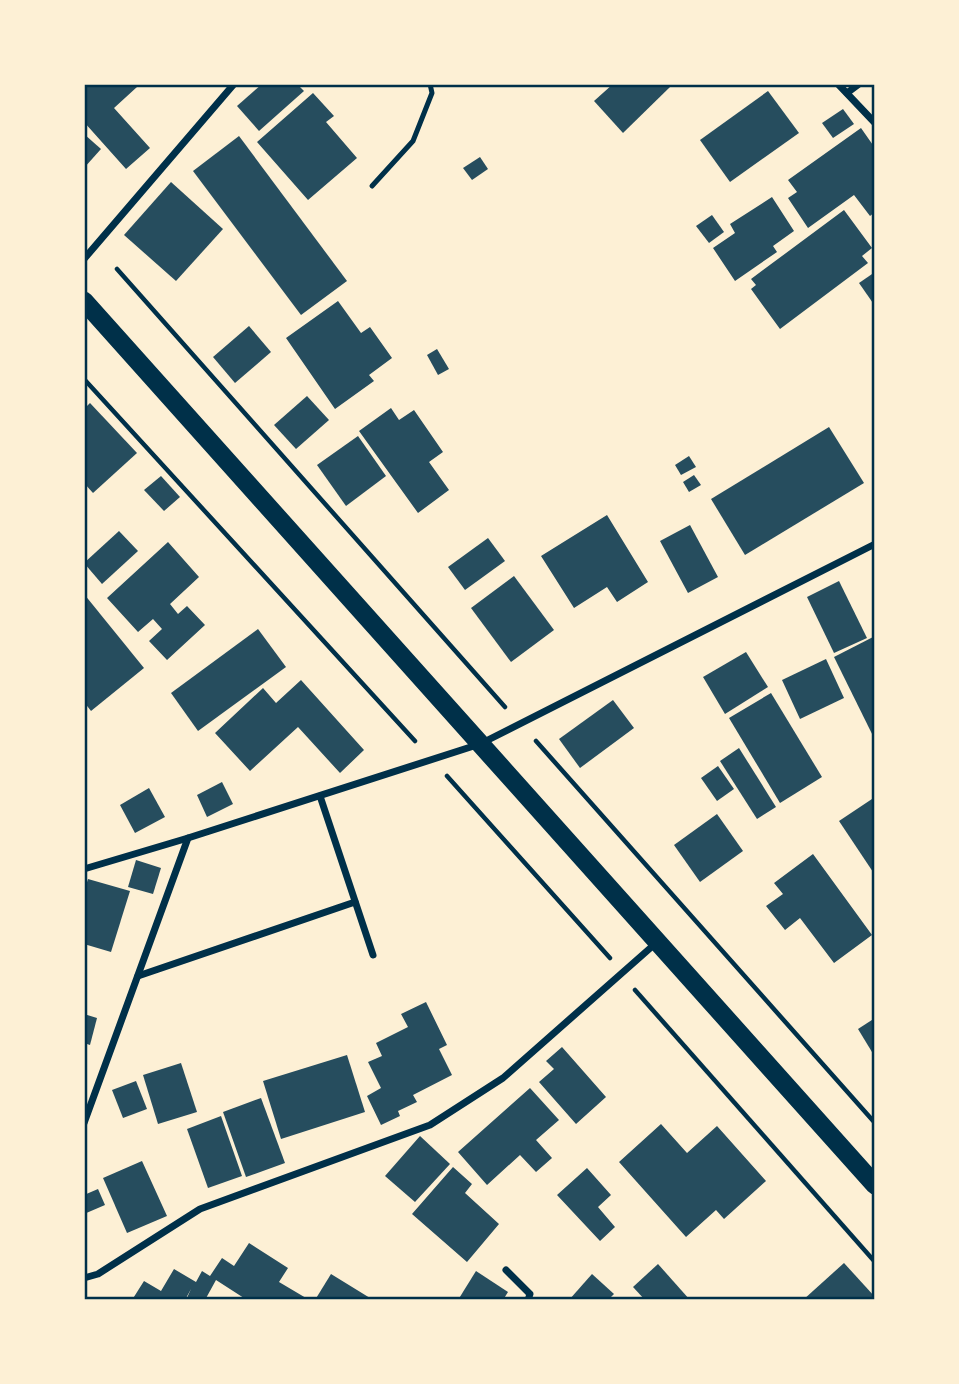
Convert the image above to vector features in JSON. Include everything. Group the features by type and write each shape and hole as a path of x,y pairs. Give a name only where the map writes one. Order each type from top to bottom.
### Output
{"highway":[{"path":"84,300 875,1185"}],"street":[{"path":"84,259 234,84"},
{"path":"838,84 875,123"},
{"path":"847,93 859,84"},
{"path":"84,869 480,744 875,544"},
{"path":"320,796 373,955"},
{"path":"84,1124 188,838"},
{"path":"138,976 355,902"},
{"path":"84,1278 98,1274 200,1209 430,1125 503,1078 657,941"},
{"path":"506,1270 530,1294 528,1300"},
{"path":"84,1272 98,1274"}],"lane":[{"path":"372,186 413,141 432,93 430,84"}],"path":[{"path":"117,268 505,707"},
{"path":"84,379 415,741"},
{"path":"536,741 875,1123"},
{"path":"444,773 612,961"},
{"path":"635,990 875,1262"}],"building":[{"path":"84,84 135,84 137,87 114,108 150,148 126,169 84,122"},
{"path":"262,84 297,84 304,91 259,131 237,106"},
{"path":"613,84 667,84 670,87 623,133 594,101"},
{"path":"768,91 799,133 730,182 700,140"},
{"path":"313,93 334,116 326,122 357,158 308,200 257,142"},
{"path":"843,109 854,124 833,138 822,123"},
{"path":"861,128 875,148 875,212 870,216 854,195 808,228 788,198 797,192 788,180"},
{"path":"84,134 101,149 84,168"},
{"path":"239,136 347,281 301,315 193,171"},
{"path":"480,157 488,169 472,180 463,168"},
{"path":"171,182 223,229 176,281 124,235"},
{"path":"772,197 794,231 773,246 777,252 735,281 713,248 735,233 730,224"},
{"path":"844,210 872,248 862,256 868,263 780,329 751,289 756,285 751,279"},
{"path":"712,215 724,232 709,243 696,226"},
{"path":"875,272 875,306 859,283"},
{"path":"338,301 361,333 370,327 392,358 369,375 374,381 335,409 286,338"},
{"path":"249,326 271,352 235,383 213,357"},
{"path":"437,349 449,369 438,375 427,355"},
{"path":"307,396 329,420 296,449 274,425"},
{"path":"90,403 137,453 93,493 84,483 84,409"},
{"path":"391,408 399,420 414,410 443,452 429,462 449,490 418,513 359,431"},
{"path":"829,427 864,483 745,555 711,499"},
{"path":"358,436 386,476 346,506 317,465"},
{"path":"689,456 696,467 681,475 675,465"},
{"path":"694,475 701,485 689,492 683,482"},
{"path":"161,476 180,497 164,511 144,490"},
{"path":"607,515 648,582 617,602 607,587 574,608 541,556"},
{"path":"690,525 718,577 688,593 660,541"},
{"path":"119,531 138,551 102,584 84,563"},
{"path":"488,538 505,561 465,590 448,567"},
{"path":"168,542 199,577 170,604 178,614 187,606 205,625 167,660 149,641 162,629 153,619 138,632 107,598"},
{"path":"514,576 554,630 511,662 471,608"},
{"path":"839,581 867,638 834,653 807,597"},
{"path":"84,594 144,668 91,711 84,702"},
{"path":"258,629 286,667 198,731 171,693"},
{"path":"875,636 875,740 834,657"},
{"path":"746,652 768,687 725,714 703,677"},
{"path":"826,659 844,698 800,719 782,680"},
{"path":"301,680 364,750 340,773 298,727 250,771 215,733 263,688 276,703"},
{"path":"771,693 822,777 780,803 729,718"},
{"path":"613,700 634,728 580,768 559,739"},
{"path":"739,748 776,807 757,819 720,761"},
{"path":"718,766 734,789 717,801 701,778"},
{"path":"222,782 233,804 207,817 197,795"},
{"path":"149,788 165,817 135,833 120,805"},
{"path":"875,797 875,875 839,821"},
{"path":"717,814 743,851 700,882 674,845"},
{"path":"813,854 872,935 834,963 800,918 785,930 766,906 783,894 774,883"},
{"path":"136,860 161,868 153,894 128,887"},
{"path":"88,879 130,891 111,952 84,944 84,892"},
{"path":"426,1002 447,1045 439,1049 452,1075 413,1095 417,1102 398,1111 400,1116 381,1125 367,1096 381,1088 368,1062 382,1056 376,1043 408,1027 401,1014"},
{"path":"84,1014 97,1018 90,1045 84,1043"},
{"path":"875,1018 875,1057 858,1029"},
{"path":"562,1047 606,1097 576,1124 539,1082 554,1069 546,1061"},
{"path":"347,1055 365,1112 281,1139 263,1081"},
{"path":"181,1063 197,1112 158,1124 143,1075"},
{"path":"136,1081 147,1109 123,1118 112,1090"},
{"path":"530,1088 559,1120 536,1140 552,1158 536,1172 520,1155 487,1185 458,1152"},
{"path":"261,1098 285,1163 246,1177 223,1112"},
{"path":"221,1116 242,1176 208,1188 187,1129"},
{"path":"661,1124 687,1153 717,1126 766,1181 724,1219 716,1210 686,1237 619,1162"},
{"path":"420,1136 450,1164 415,1202 385,1176"},
{"path":"142,1161 167,1216 127,1233 103,1178"},
{"path":"453,1167 472,1184 465,1193 499,1224 467,1262 412,1214"},
{"path":"587,1168 611,1195 598,1207 615,1227 600,1241 557,1195"},
{"path":"98,1189 105,1205 84,1214 84,1195"},
{"path":"249,1243 288,1268 279,1282 306,1298 304,1300 247,1300 216,1280 205,1300 186,1300 191,1289 185,1300 132,1300 144,1281 161,1291 174,1269 196,1282 202,1271 210,1276 222,1258 234,1266"},
{"path":"844,1263 875,1300 803,1300"},
{"path":"658,1264 690,1300 645,1300 633,1287"},
{"path":"476,1271 508,1292 503,1300 458,1300"},
{"path":"331,1274 370,1298 369,1300 315,1300"},
{"path":"592,1274 614,1294 608,1300 569,1300"}]}
